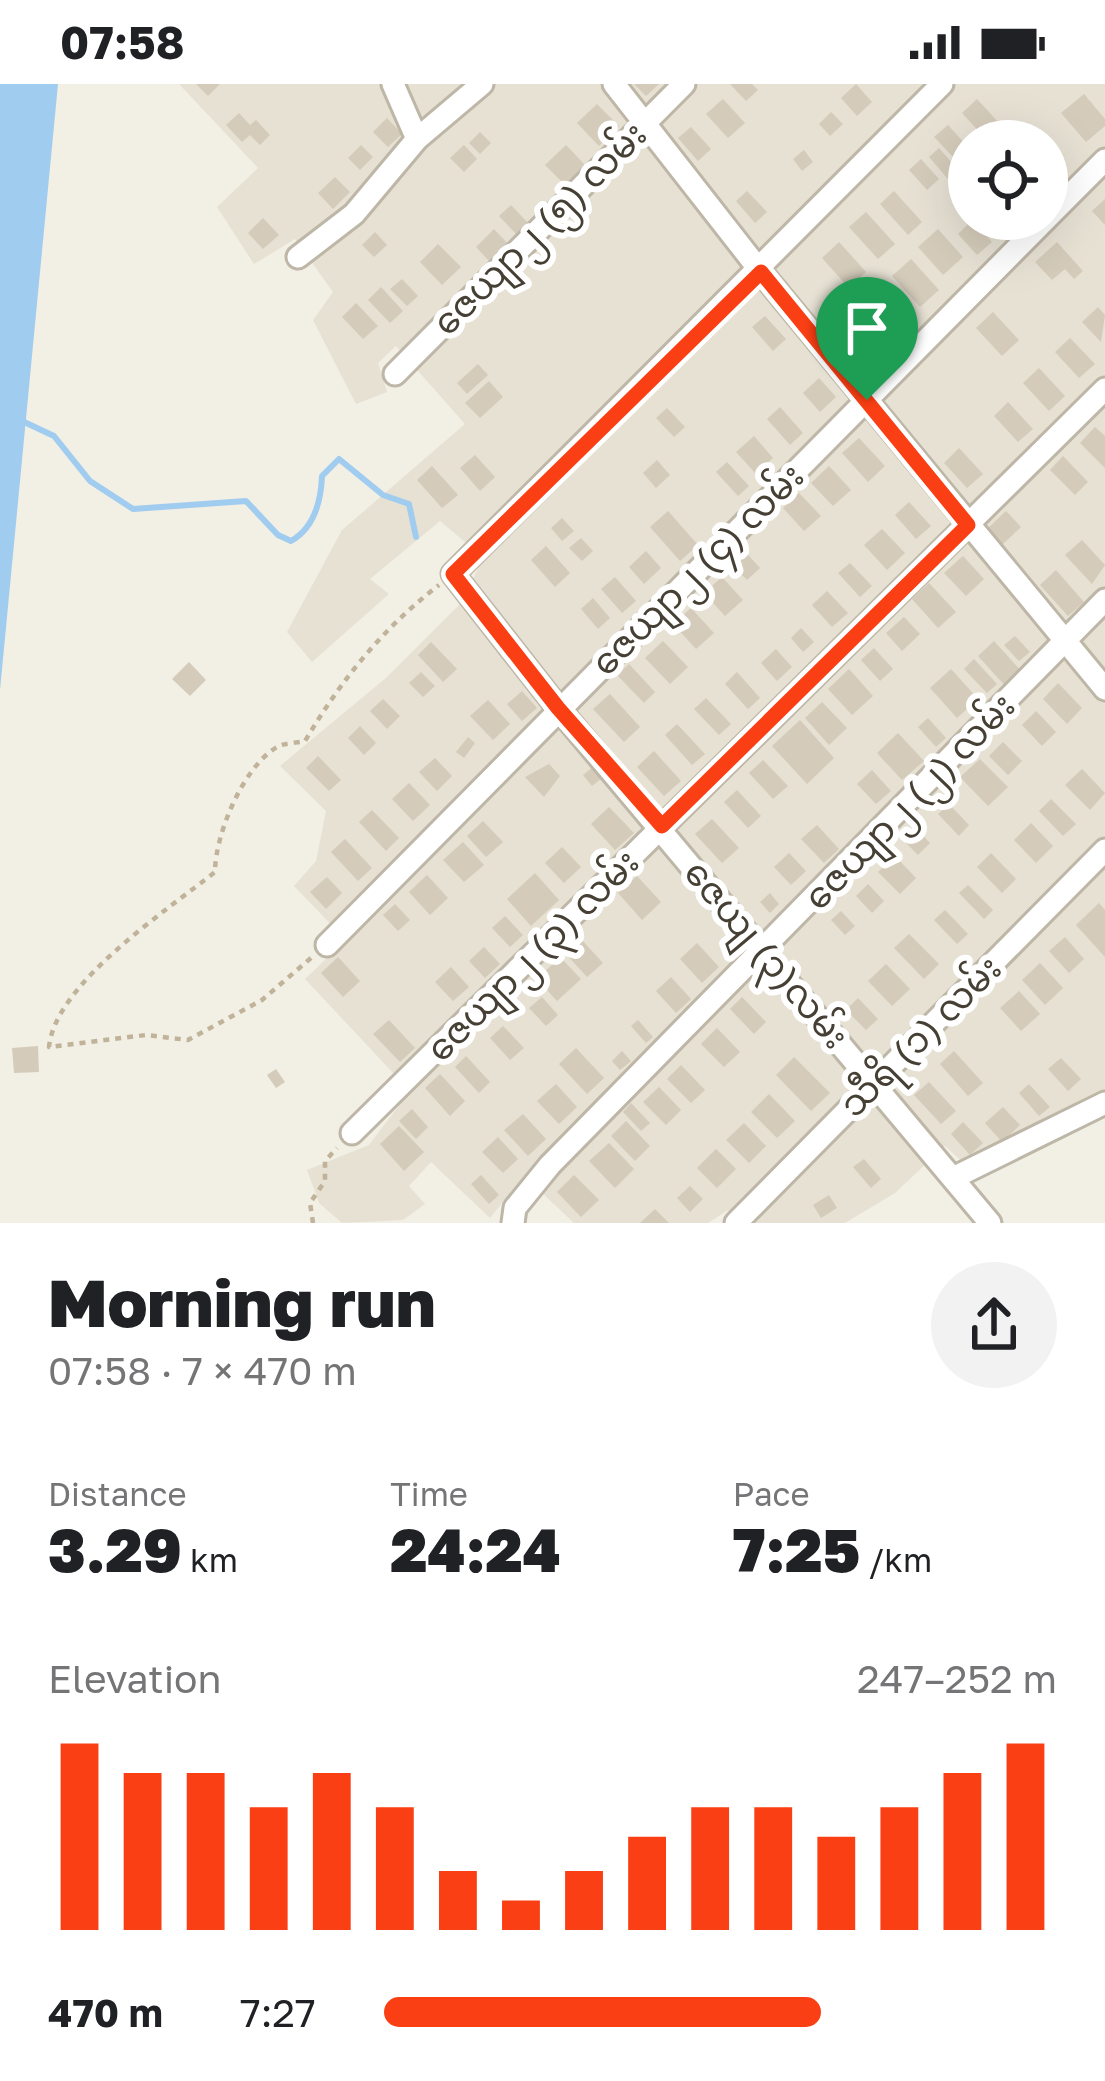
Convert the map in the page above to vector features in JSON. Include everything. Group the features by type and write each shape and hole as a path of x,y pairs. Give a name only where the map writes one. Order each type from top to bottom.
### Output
{"street":[{"path":"393,84 417,139"},
{"path":"298,256 354,214 417,139 482,84"},
{"path":"614,84 761,272 1105,689"},
{"name":"ဇေယျာ၂ (၅) လမ်း","path":"395,374 684,84"},
{"path":"453,574 761,272 942,84"},
{"name":"ဇေယျာ၂ (၄) လမ်း","path":"1068,198 1105,160"},
{"name":"ဇေယျာ၂ (၄) လမ်း","path":"327,945 1026,240"},
{"name":"ဇေယျာ၂ (၃) လမ်း","path":"352,1133 1105,389"},
{"name":"ဇေယျ (၃)လမ်း","path":"453,574 558,708 662,826 989,1223"},
{"name":"ဇေယျာ၂ (၂) လမ်း","path":"513,1223 515,1208 550,1165 1105,600"},
{"name":"သီရိ (၁) လမ်း","path":"736,1223 1105,850"},
{"path":"952,1178 1105,1103"}],"path":[{"path":"327,945 262,1000 188,1040 146,1035 49,1048 51,1024 118,949 215,872 215,838 238,795 276,747 305,741 344,676 402,614 453,574"},
{"path":"313,1223 310,1203 325,1181 325,1160 352,1133"}],"shaded area":[{"path":"179,84 1105,84 1105,1099 1100,1091 965,1164 945,1146 895,1193 845,1223 738,1223 728,1210 708,1223 574,1223 524,1176 490,1218 431,1162 409,1186 425,1204 403,1220 342,1223 319,1203 307,1170 369,1145 410,1091 305,979 346,940 294,886 316,861 326,811 280,766 387,677 458,606 484,558 440,521 370,579 389,594 312,662 287,632 342,530 465,424 396,346 378,363 387,392 356,404 313,320 333,292 295,239 254,264 217,207 258,168"}],"water":[{"path":"0,84 58,84 0,690"}],"building":[{"path":"196,84 220,84 208,96"},
{"path":"634,84 659,84 646,96"},
{"path":"730,84 752,84 758,90 746,101"},
{"path":"856,84 872,102 857,116 841,98"},
{"path":"1084,94 1105,119 1105,126 1086,142 1061,113"},
{"path":"723,99 745,123 728,138 706,114"},
{"path":"977,99 996,120 968,120 962,113"},
{"path":"597,104 619,126 599,146 577,123"},
{"path":"831,112 843,124 830,136 819,124"},
{"path":"239,113 250,125 256,120 270,135 260,145 250,135 242,142 226,125"},
{"path":"387,118 402,134 388,147 373,132"},
{"path":"948,125 948,152 934,137"},
{"path":"691,127 711,149 698,161 678,138"},
{"path":"480,132 491,143 480,154 469,143"},
{"path":"361,145 373,157 360,170 348,158"},
{"path":"464,145 477,159 464,172 450,158"},
{"path":"566,145 585,165 565,185 545,165"},
{"path":"939,148 948,158 948,179 929,157"},
{"path":"804,150 813,162 802,171 793,159"},
{"path":"921,159 939,179 927,190 909,170"},
{"path":"335,177 350,192 333,209 318,193"},
{"path":"747,191 767,212 755,223 736,201"},
{"path":"894,191 922,222 908,235 880,204"},
{"path":"1105,199 1105,225 1092,211"},
{"path":"511,205 528,223 516,234 499,216"},
{"path":"866,212 895,244 878,259 849,227"},
{"path":"263,218 279,235 263,249 248,233"},
{"path":"494,229 510,246 491,263 476,247"},
{"path":"938,229 963,257 943,275 918,247"},
{"path":"375,232 387,245 374,257 362,245"},
{"path":"963,240 992,242 977,255"},
{"path":"839,242 866,272 849,288 822,258"},
{"path":"1057,242 1083,271 1074,279 1065,269 1052,280 1035,262"},
{"path":"438,244 461,267 442,285 420,262"},
{"path":"911,259 939,290 920,307 892,276"},
{"path":"402,279 418,296 407,306 390,289"},
{"path":"381,287 403,311 390,323 368,300"},
{"path":"356,303 378,326 363,339 342,317"},
{"path":"1098,307 1105,315 1101,342 1082,322"},
{"path":"993,312 1019,340 1002,356 976,328"},
{"path":"765,316 786,339 773,351 752,327"},
{"path":"1070,338 1095,364 1079,378 1055,352"},
{"path":"871,340 882,353 865,368 854,356"},
{"path":"478,364 488,375 467,394 457,383"},
{"path":"1039,368 1065,396 1049,411 1023,383"},
{"path":"819,378 836,397 820,412 803,393"},
{"path":"489,381 503,397 480,418 465,403"},
{"path":"1008,402 1033,429 1018,442 994,416"},
{"path":"780,407 803,433 790,445 767,419"},
{"path":"667,408 685,427 674,437 656,418"},
{"path":"1095,427 1105,436 1105,468 1080,443"},
{"path":"754,436 773,458 756,474 736,452"},
{"path":"859,438 885,466 868,482 842,453"},
{"path":"959,448 983,474 967,488 944,463"},
{"path":"475,455 495,477 480,491 460,468"},
{"path":"1063,456 1088,482 1075,495 1050,470"},
{"path":"657,460 670,475 656,488 643,473"},
{"path":"727,462 749,486 738,496 716,472"},
{"path":"432,466 458,495 442,508 417,480"},
{"path":"829,466 851,490 833,506 811,483"},
{"path":"799,493 821,516 804,531 783,508"},
{"path":"909,502 931,526 916,539 895,515"},
{"path":"668,511 698,545 680,561 650,527"},
{"path":"1006,511 1021,527 1002,545 987,529"},
{"path":"562,518 574,531 562,541 551,528"},
{"path":"882,529 905,553 887,570 864,545"},
{"path":"581,538 593,551 582,561 569,548"},
{"path":"1082,540 1105,565 1092,584 1065,555"},
{"path":"546,546 570,573 555,587 531,560"},
{"path":"741,547 760,568 747,580 728,560"},
{"path":"646,551 661,568 644,584 629,567"},
{"path":"963,556 984,579 966,596 944,573"},
{"path":"850,563 872,586 860,597 838,573"},
{"path":"1056,570 1084,602 1068,616 1040,585"},
{"path":"615,577 636,601 622,613 601,589"},
{"path":"722,577 743,600 725,616 704,593"},
{"path":"929,583 956,612 938,628 912,599"},
{"path":"827,591 848,613 832,627 812,605"},
{"path":"593,598 610,618 598,629 581,609"},
{"path":"691,608 714,633 696,649 673,624"},
{"path":"904,617 920,634 902,651 886,633"},
{"path":"801,628 814,642 803,652 791,638"},
{"path":"1015,636 1030,652 1019,661 1004,645"},
{"path":"663,641 688,667 670,684 645,658"},
{"path":"994,641 1023,673 1007,688 978,656"},
{"path":"431,642 457,669 443,682 418,655"},
{"path":"874,648 893,669 880,681 861,660"},
{"path":"776,649 792,667 777,681 761,663"},
{"path":"974,659 997,684 987,693 964,669"},
{"path":"189,662 206,680 190,696 172,679"},
{"path":"629,664 655,692 644,703 617,675"},
{"path":"849,669 873,696 852,715 828,689"},
{"path":"951,669 978,699 957,718 930,688"},
{"path":"421,672 435,686 423,697 409,683"},
{"path":"737,672 760,698 748,709 725,684"},
{"path":"1058,683 1082,708 1067,724 1043,699"},
{"path":"522,691 537,708 522,721 507,704"},
{"path":"610,694 640,727 624,742 593,709"},
{"path":"706,698 731,724 719,735 694,709"},
{"path":"383,699 400,716 387,729 370,711"},
{"path":"488,700 510,724 493,740 470,716"},
{"path":"822,702 847,728 829,745 805,718"},
{"path":"1036,711 1056,732 1042,746 1022,725"},
{"path":"928,718 946,738 936,747 918,727"},
{"path":"800,720 834,758 807,784 772,746"},
{"path":"677,724 705,754 692,765 665,735"},
{"path":"360,726 376,743 364,755 348,738"},
{"path":"898,733 924,761 902,780 877,753"},
{"path":"468,737 475,743 464,758 456,752"},
{"path":"1003,742 1022,761 1008,775 989,756"},
{"path":"654,751 681,781 664,796 637,767"},
{"path":"318,756 341,780 329,791 306,768"},
{"path":"435,758 452,776 437,791 419,772"},
{"path":"980,759 1008,787 988,806 960,777"},
{"path":"763,760 788,786 773,799 749,773"},
{"path":"549,764 560,776 544,797 525,777"},
{"path":"593,767 602,778 592,786 583,775"},
{"path":"1082,769 1105,793 1090,810 1065,785"},
{"path":"872,770 891,791 876,804 857,784"},
{"path":"409,783 430,805 413,821 392,799"},
{"path":"737,790 761,816 748,828 724,802"},
{"path":"1051,799 1076,824 1063,836 1039,811"},
{"path":"949,804 969,825 959,836 938,814"},
{"path":"609,807 634,833 615,850 591,824"},
{"path":"372,810 399,838 386,851 359,822"},
{"path":"712,819 739,848 722,863 695,834"},
{"path":"483,821 503,842 486,857 467,836"},
{"path":"1031,823 1053,846 1036,863 1014,840"},
{"path":"817,825 839,849 824,863 801,839"},
{"path":"917,829 930,843 918,855 904,841"},
{"path":"345,839 372,868 358,881 331,852"},
{"path":"463,842 484,865 464,882 443,860"},
{"path":"562,847 581,867 564,883 545,863"},
{"path":"789,853 806,871 791,885 774,867"},
{"path":"991,853 1016,879 1002,893 977,867"},
{"path":"895,856 916,878 900,894 878,872"},
{"path":"535,873 559,900 531,926 507,899"},
{"path":"427,875 448,898 430,915 409,892"},
{"path":"637,876 661,902 642,920 618,893"},
{"path":"327,877 342,893 326,909 310,892"},
{"path":"868,884 884,901 872,913 856,896"},
{"path":"968,885 993,910 984,919 959,893"},
{"path":"770,893 779,904 770,913 760,902"},
{"path":"1099,903 1105,910 1105,957 1076,925"},
{"path":"395,904 410,920 398,931 383,915"},
{"path":"945,910 968,934 957,944 934,920"},
{"path":"841,911 855,926 845,935 831,920"},
{"path":"505,916 523,935 510,947 492,928"},
{"path":"909,934 939,964 924,979 894,948"},
{"path":"1065,937 1084,959 1069,973 1049,951"},
{"path":"581,939 603,963 587,977 565,953"},
{"path":"697,943 719,967 702,983 680,959"},
{"path":"484,947 500,964 485,978 469,961"},
{"path":"338,957 360,981 343,997 321,973"},
{"path":"560,957 581,979 557,1001 537,979"},
{"path":"1040,963 1063,988 1045,1005 1022,980"},
{"path":"886,964 910,989 892,1006 868,981"},
{"path":"451,967 469,987 453,1001 435,982"},
{"path":"671,977 691,999 676,1013 656,991"},
{"path":"1019,991 1040,1014 1021,1031 1000,1008"},
{"path":"542,997 558,1015 546,1026 529,1008"},
{"path":"742,997 766,1022 754,1034 730,1009"},
{"path":"858,998 878,1019 866,1030 846,1010"},
{"path":"389,1020 415,1048 400,1062 373,1034"},
{"path":"638,1020 653,1037 646,1043 631,1026"},
{"path":"503,1026 524,1048 510,1060 490,1038"},
{"path":"717,1028 740,1052 724,1067 701,1044"},
{"path":"38,1046 39,1072 14,1073 12,1048"},
{"path":"576,1048 604,1078 587,1094 559,1064"},
{"path":"622,1051 631,1061 620,1070 612,1061"},
{"path":"954,1051 983,1083 968,1096 940,1064"},
{"path":"466,1056 490,1082 479,1093 455,1067"},
{"path":"794,1057 830,1093 811,1111 776,1075"},
{"path":"1061,1058 1081,1079 1068,1091 1048,1069"},
{"path":"681,1065 705,1090 691,1103 667,1079"},
{"path":"276,1069 285,1082 276,1088 267,1075"},
{"path":"440,1074 465,1101 450,1116 425,1088"},
{"path":"929,1082 956,1111 941,1124 914,1095"},
{"path":"556,1084 577,1107 559,1124 537,1101"},
{"path":"1029,1084 1050,1107 1039,1116 1019,1093"},
{"path":"659,1087 681,1110 666,1125 643,1102"},
{"path":"769,1094 795,1121 777,1138 751,1112"},
{"path":"631,1103 650,1123 641,1131 623,1112"},
{"path":"1003,1107 1020,1125 1002,1142 985,1123"},
{"path":"412,1109 428,1127 416,1139 399,1121"},
{"path":"523,1114 546,1139 528,1156 504,1130"},
{"path":"626,1121 650,1146 635,1161 611,1136"},
{"path":"963,1122 983,1143 970,1155 951,1134"},
{"path":"744,1123 766,1146 749,1163 726,1140"},
{"path":"399,1126 424,1152 404,1171 380,1144"},
{"path":"498,1137 518,1159 503,1173 482,1152"},
{"path":"609,1143 634,1169 615,1188 589,1161"},
{"path":"716,1149 736,1169 717,1188 697,1168"},
{"path":"864,1159 881,1179 871,1188 853,1167"},
{"path":"481,1175 499,1195 489,1204 471,1184"},
{"path":"574,1175 599,1200 581,1217 557,1192"},
{"path":"690,1186 703,1199 690,1212 677,1198"},
{"path":"829,1195 837,1208 821,1218 813,1205"},
{"path":"655,1209 669,1223 640,1223"}],"waterway":[{"path":"22,421 54,436 90,481 133,509 246,501 278,535 291,541 311,521 322,476 339,459 383,495 409,504 416,537"}],"route":[{"path":"761,272 867,400 968,525 662,826 558,708 453,574 761,272"}]}
